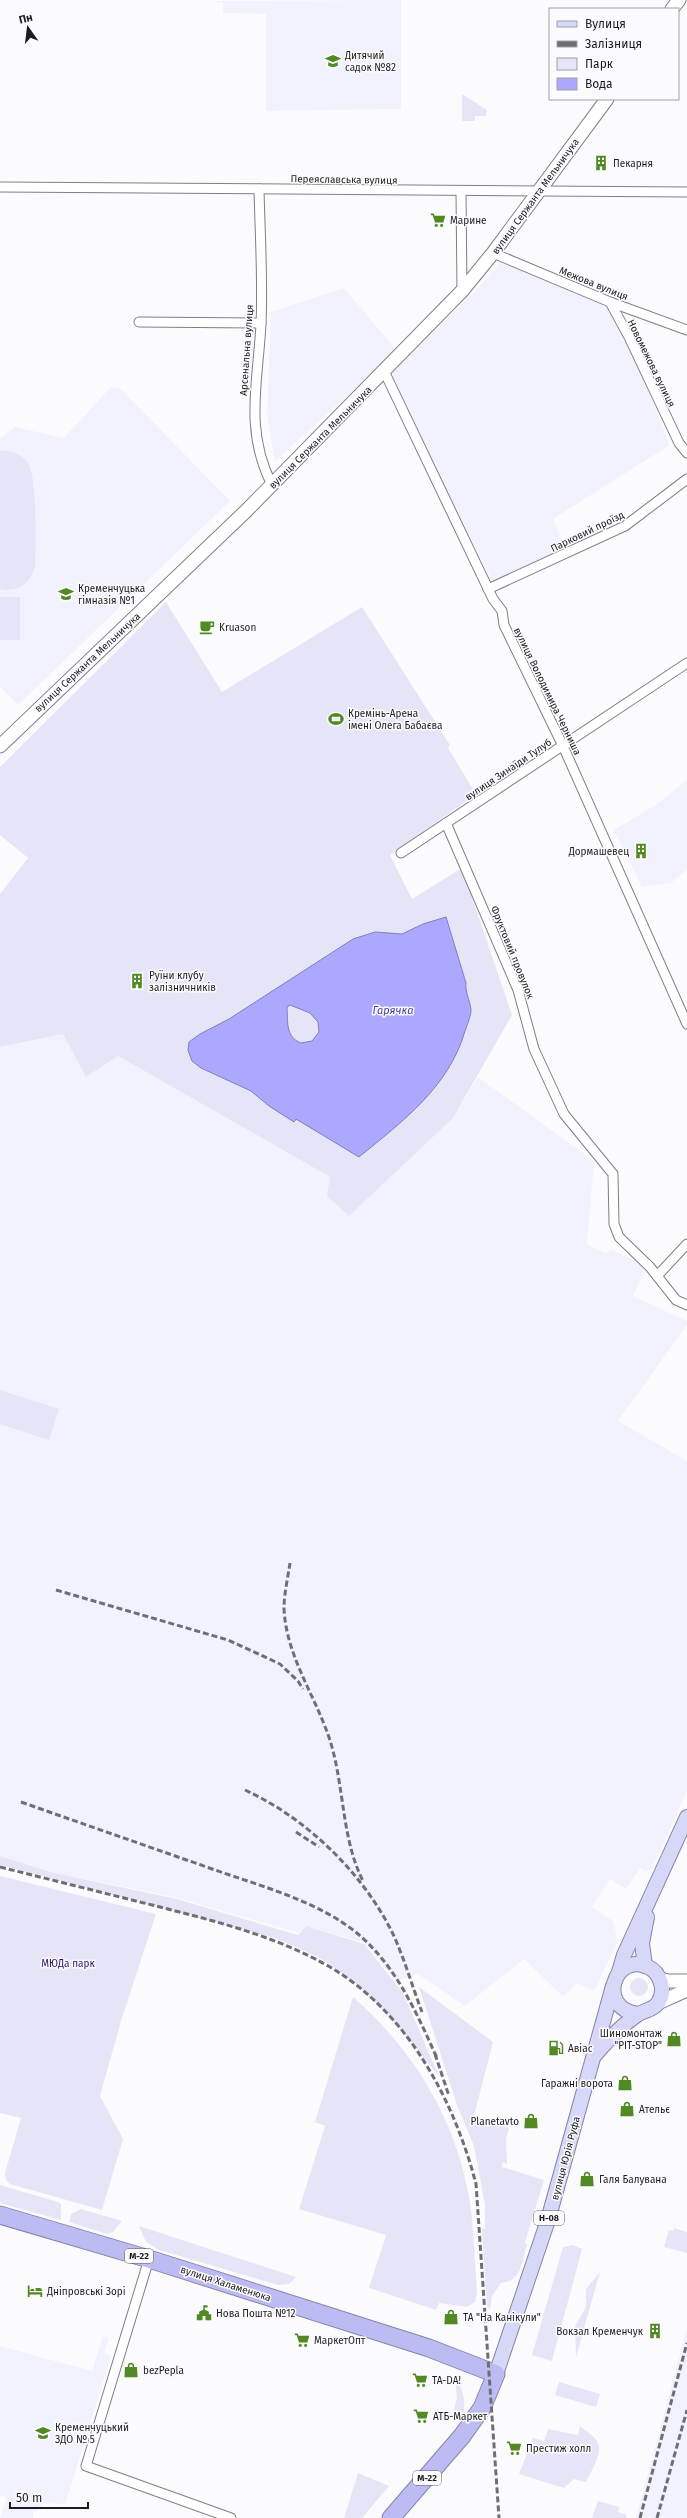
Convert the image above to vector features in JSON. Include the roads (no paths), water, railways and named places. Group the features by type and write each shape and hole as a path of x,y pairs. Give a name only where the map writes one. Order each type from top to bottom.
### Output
{"highway":[{"name":"вулиця Халаменюка","path":"0,2215 149,2259 430,2348 496,2374"},
{"name":"М-22","path":"391,2518 462,2436 482,2408 496,2374"}],"main road":[{"name":"Н-08","path":"613,1986 624,1955 654,1886 687,1817"},
{"name":"Н-08","path":"645,1966 642,1943 654,1886"},
{"path":"619,1972 631,1965 645,1966 657,1973 660,1979 662,1991 658,2003"},
{"path":"613,1986 614,1994 622,2008 638,2014"},
{"name":"вулиця Юрія Руфа","path":"496,2374 548,2220 613,1986"},
{"name":"Н-08","path":"592,2058 638,2014 649,2011 658,2003"}],"street":[{"path":"673,8 679,0"},
{"name":"вулиця Сержанта Мельничука","path":"0,746 272,485 462,292 493,253 606,100"},
{"name":"Переяславська вулиця","path":"0,187 687,192"},
{"name":"Арсенальна вулиця","path":"259,189 261,323 253,406 255,439 262,466 272,485"},
{"path":"460,191 462,292"},
{"name":"Межова вулиця","path":"493,253 610,302 687,330"},
{"name":"Новомежова вулиця","path":"610,302 630,337 679,443 687,453"},
{"path":"139,322 261,323"},
{"name":"вулиця Володимира Черниша","path":"384,371 488,589 502,611 504,625 563,746 686,1017"},
{"name":"Парковий проїзд","path":"488,589 625,526 687,479"},
{"name":"вулиця Зинаїди Тулуб","path":"401,853 687,663"},
{"name":"Фруктовий провулок","path":"446,823 518,990 534,1048 564,1114 613,1174 614,1224 619,1237 657,1276 676,1300 687,1306"},
{"path":"657,1276 687,1244"},
{"path":"660,1979 668,1981 687,1981"},
{"path":"658,2003 687,1990"},
{"path":"149,2259 86,2466 231,2518"}],"water":[{"name":"Гарячка","path":"446,917 466,983 466,990 471,1010 470,1018 458,1051 436,1086 407,1117 359,1157 296,1119 294,1122 269,1106 251,1091 201,1068 192,1061 188,1050 189,1042 200,1034 229,1019 353,939 375,932 402,934 423,924","holes":["290,1005 310,1013 318,1022 319,1032 312,1041 301,1043 292,1037 288,1028 287,1007"]}],"railway":[{"path":"290,1563 284,1603 286,1627 297,1663 328,1733 337,1767 351,1850 363,1881"},
{"path":"56,1590 228,1640 280,1664 298,1681 303,1689"},
{"path":"245,1790 268,1802 310,1831 330,1849 365,1888 380,1910 392,1932 422,2012"},
{"path":"21,1802 290,1896 343,1923 372,1947 395,1976 422,2025 437,2058"},
{"path":"296,1832 319,1847"},
{"path":"0,1867 245,1930 288,1946 330,1967 358,1986 383,2008 405,2034 424,2061 441,2091 467,2152 476,2184 499,2518"},
{"path":"435,2054 449,2096"},
{"path":"640,2518 687,2343"},
{"path":"657,2518 687,2410"}],"place":[{"name":"Дитячий садок №82","path":"333,61"},
{"name":"Пекарня","path":"601,163"},
{"name":"Марине","path":"438,220"},
{"name":"Кременчуцька гімназія №1","path":"66,594"},
{"name":"Kruason","path":"207,627"},
{"name":"Кремінь-Арена імені Олега Бабаєва","path":"336,719"},
{"name":"Дормашевец","path":"641,851"},
{"name":"Руїни клубу залізничників","path":"137,981"},
{"name":"Шиномонтаж \"PIT-STOP\"","path":"674,2039"},
{"name":"Авіас","path":"556,2048"},
{"name":"Гаражні ворота","path":"625,2083"},
{"name":"Ательє","path":"627,2109"},
{"name":"Planetavto","path":"531,2121"},
{"name":"Галя Балувана","path":"587,2179"},
{"name":"Дніпровські Зорі","path":"35,2291"},
{"name":"Нова Пошта №12","path":"204,2313"},
{"name":"ТА \"На Канікули\"","path":"451,2317"},
{"name":"Вокзал Кременчук","path":"655,2331"},
{"name":"МаркетОпт","path":"302,2340"},
{"name":"bezPepla","path":"131,2370"},
{"name":"TA-DA!","path":"420,2380"},
{"name":"АТБ-Маркет","path":"421,2416"},
{"name":"Кременчуцький ЗДО № 5","path":"43,2433"},
{"name":"Престиж холл","path":"514,2448"}],"park label":[{"name":"МЮДа парк","path":"68,1963"}]}
